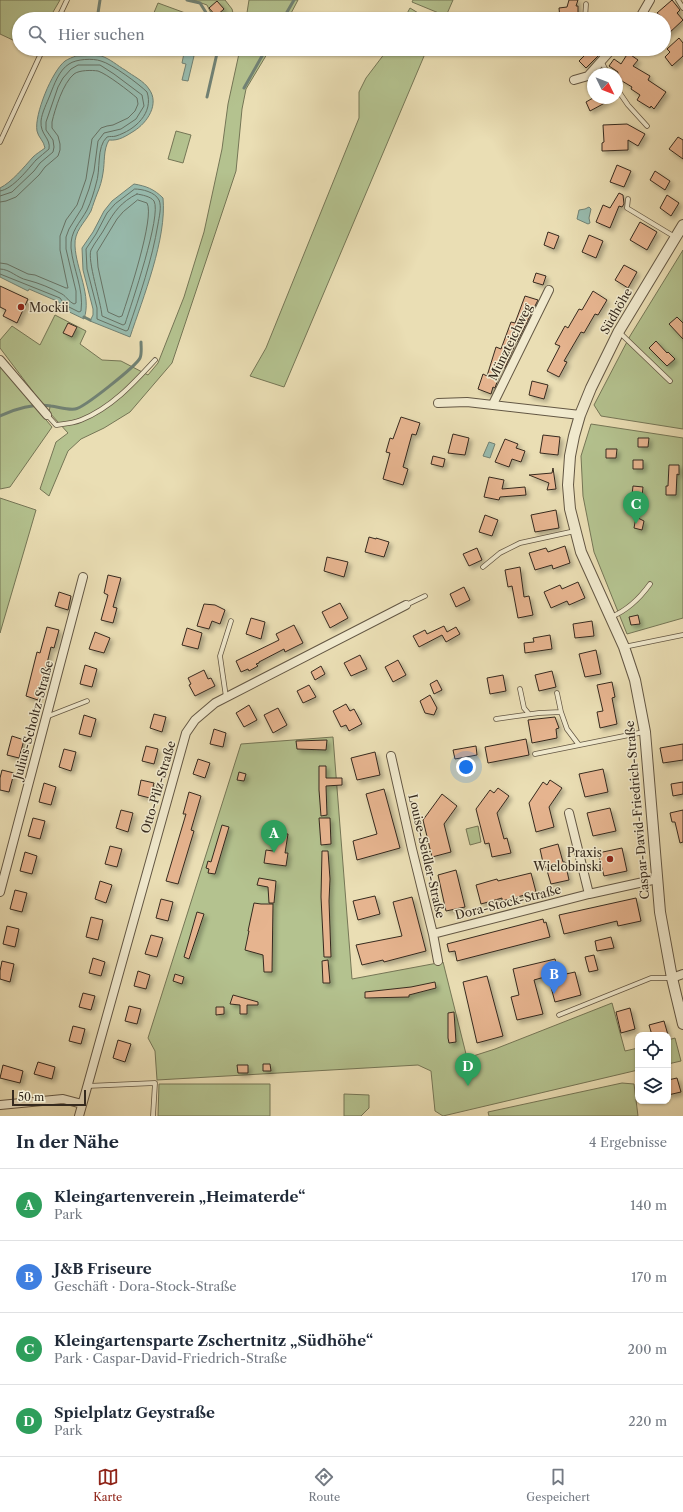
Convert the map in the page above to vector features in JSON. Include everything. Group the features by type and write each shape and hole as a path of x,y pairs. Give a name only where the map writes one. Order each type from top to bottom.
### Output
{"street":[{"path":"643,12 650,0"},
{"path":"574,80 588,76 606,56"},
{"name":"Südhöhe","path":"580,414 591,388 619,332 683,226"},
{"name":"Münzteichweg","path":"493,404 549,290"},
{"path":"0,360 47,415"},
{"path":"438,403 467,402 493,404 580,414"},
{"name":"Caspar-David-Friedrich-Straße","path":"580,414 570,456 568,485 570,508 584,558 624,647 635,680 645,732 660,912 672,978 683,1024"},
{"name":"Julius-Scholtz-Straße","path":"0,892 83,577"},
{"name":"Otto-Pilz-Straße","path":"79,1116 186,733 203,712 215,703 406,605"},
{"name":"Louise-Seidler-Straße","path":"391,756 438,961"},
{"path":"569,813 589,894"},
{"name":"Dora-Stock-Straße","path":"433,934 589,894 657,879"},
{"path":"672,978 683,974"},
{"path":"0,1105 63,1099 82,1104"}],"lane":[{"path":"61,12 67,0"},
{"path":"678,0 683,8"},
{"path":"585,12 586,4"},
{"path":"0,142 40,56"},
{"path":"601,61 605,68"},
{"path":"623,98 647,126"},
{"path":"628,199 627,208 675,237"},
{"path":"619,332 670,381"},
{"path":"47,415 56,425 80,421 103,408 130,387 155,360"},
{"path":"483,567 500,553 520,543 575,530"},
{"path":"610,617 618,614 640,598 650,584"},
{"name":"Otto-Pilz-Straße","path":"406,605 425,596"},
{"path":"226,697 220,656 231,621"},
{"path":"624,647 683,635"},
{"path":"520,689 524,708 529,714"},
{"path":"557,693 568,729 579,745"},
{"path":"46,717 87,701"},
{"path":"496,719 529,714 562,712"},
{"path":"535,754 645,732"},
{"path":"558,1015 651,978 672,978"},
{"path":"87,1086 155,1083 153,1116"}],"green space":[{"path":"0,0 60,0 53,12 12,12 12,40 0,34"},
{"path":"193,0 225,0 233,12 210,12 207,5"},
{"path":"249,0 298,0 292,12 247,12"},
{"path":"413,0 453,0 448,12 436,12 412,2"},
{"path":"158,3 183,12 154,12"},
{"path":"410,8 417,12 408,12"},
{"path":"238,56 266,56 246,89 242,109 236,171 172,363 130,412 104,428 81,439 68,451 49,496 40,489 56,442 68,433 49,412 50,407 43,405 0,348 0,340 12,326 40,345 55,315 86,331 80,344 102,360 121,361 148,375 158,363 184,297 204,232 222,149 228,104"},
{"path":"383,56 424,56 284,387 250,376 266,348 359,118 359,92 366,78"},
{"path":"176,131 191,135 183,163 168,159"},
{"path":"683,250 683,429 601,416 594,405 630,336"},
{"path":"0,365 52,427 10,487 0,489"},
{"path":"591,424 683,438 683,618 627,634 594,552 583,496 581,456"},
{"path":"0,498 36,510 0,633"},
{"path":"333,737 352,979 443,962 467,1058 495,1049 612,1003 625,1051 635,1049 635,1071 443,1116 435,1111 431,1071 418,1065 157,1080 155,1051 148,1038 241,744"},
{"path":"478,826 481,842 470,845 466,829"},
{"path":"675,1038 681,1061 671,1063 671,1039"},
{"path":"622,1083 634,1084 635,1104 636,1104 638,1116 489,1116 488,1112"},
{"path":"159,1084 270,1084 270,1116 158,1116"},
{"path":"344,1094 369,1095 369,1108 361,1116 344,1116"}],"water":[{"path":"76,56 101,56 110,60 144,84 149,89 153,101 153,107 150,113 139,128 122,138 109,140 104,156 103,176 99,189 91,211 76,236 76,255 86,301 84,319 61,308 59,302 29,289 28,291 0,277 0,188 22,170 33,157 45,148 37,131 38,115 41,104 50,83 60,66 65,61"},
{"path":"183,56 194,56 188,81 182,80 186,64 182,63"},
{"path":"134,184 150,188 163,198 163,214 158,249 153,268 130,337 90,321 93,315 93,309 83,270 82,248 93,232 104,211 112,201"},
{"path":"589,207 591,209 589,218 590,223 588,224 577,219 579,210"},
{"path":"489,442 495,444 490,458 483,456"}],"building":[{"path":"569,0 578,0 576,6 578,6 578,12 559,12 559,8 567,7"},
{"path":"672,0 680,10 677,13 683,20 671,31 671,12 658,12"},
{"path":"217,1 224,9 221,12 212,12 209,8"},
{"path":"679,38 683,43 683,56 672,66 665,57 671,56 671,45"},
{"path":"584,56 598,56 586,68 579,61"},
{"path":"626,56 632,56 638,60 633,66 650,76 648,80 666,92 654,109 651,106 650,108 637,100 640,95 631,89 632,87 623,82 623,68 612,68 609,66 614,59 621,64"},
{"path":"586,102 587,104 603,104 590,111"},
{"path":"627,124 645,134 638,146 628,140 628,150 602,151 602,143 604,142 603,125"},
{"path":"678,137 683,140 683,159 669,149"},
{"path":"617,165 631,171 624,187 610,182"},
{"path":"655,171 670,181 665,190 650,180"},
{"path":"619,193 623,195 624,204 622,207 619,206 610,228 596,222 603,205 610,208"},
{"path":"667,195 679,203 671,216 660,208"},
{"path":"640,222 657,232 647,250 630,240"},
{"path":"548,232 559,236 554,249 544,245"},
{"path":"589,235 603,241 596,258 582,252"},
{"path":"624,265 637,272 628,288 615,280"},
{"path":"536,273 546,276 543,285 533,282"},
{"path":"0,286 28,299 17,323 3,316 6,310 0,307"},
{"path":"593,291 607,300 598,315 595,314 584,333 581,332 564,361 567,362 559,377 547,371 560,346 555,344 565,326 568,328 579,309 582,310"},
{"path":"525,296 538,300 516,342 505,368 502,367 495,388 493,387 491,394 478,389 483,374 487,376 496,347 501,349 511,322 515,323"},
{"path":"677,317 683,323 683,339 669,324"},
{"path":"68,323 77,327 72,337 63,333"},
{"path":"656,341 675,359 667,366 649,348"},
{"path":"532,381 548,385 544,399 529,395"},
{"path":"401,417 420,423 416,435 412,434 403,467 408,469 403,485 383,479 390,453 386,452 390,438 393,439"},
{"path":"453,434 469,438 465,455 448,453"},
{"path":"543,435 560,437 558,455 540,453"},
{"path":"638,438 649,438 648,447 638,447"},
{"path":"505,439 518,444 516,448 525,451 521,462 512,459 509,467 495,462"},
{"path":"606,449 617,449 616,458 606,458"},
{"path":"433,456 445,459 443,467 431,464"},
{"path":"633,460 643,460 643,469 633,469"},
{"path":"669,465 679,465 676,495 666,495"},
{"path":"553,468 556,489 547,490 549,483 529,475 552,473"},
{"path":"489,477 504,480 502,489 525,487 526,495 500,497 499,500 484,497"},
{"path":"633,486 643,487 642,496 632,495"},
{"path":"556,510 559,528 535,532 531,515"},
{"path":"485,515 498,520 492,536 479,532"},
{"path":"636,517 644,521 642,530 634,528"},
{"path":"369,537 389,542 384,557 365,552"},
{"path":"565,546 570,563 553,569 552,565 535,570 529,553 546,548 548,552"},
{"path":"477,548 482,560 469,566 463,554"},
{"path":"327,557 348,562 344,577 324,571"},
{"path":"520,567 524,597 529,596 533,615 518,618 512,586 508,587 505,570"},
{"path":"108,575 121,578 113,607 117,608 113,623 101,620 108,595 104,593"},
{"path":"578,582 585,598 569,605 567,601 551,608 544,592 560,585 562,589"},
{"path":"464,587 470,600 456,607 450,594"},
{"path":"59,592 71,596 68,610 55,606"},
{"path":"340,603 348,618 330,628 322,612"},
{"path":"204,604 215,605 225,610 220,624 212,621 209,629 197,626"},
{"path":"638,615 640,624 631,625 629,617"},
{"path":"251,618 265,622 261,639 246,634"},
{"path":"592,621 594,636 575,638 573,624"},
{"path":"294,625 303,643 285,652 284,649 259,662 256,664 258,666 249,671 248,669 241,672 236,661 279,640 276,634"},
{"path":"444,626 447,632 456,627 460,634 446,642 442,635 419,647 413,636 425,630 427,634"},
{"path":"47,627 59,630 54,648 51,647 38,700 26,696 37,652 40,653"},
{"path":"187,628 202,633 198,649 182,645"},
{"path":"95,632 110,638 104,653 89,649"},
{"path":"550,635 552,649 525,653 524,643 534,642 533,638"},
{"path":"596,650 601,674 585,677 579,654"},
{"path":"360,655 367,669 351,676 344,663"},
{"path":"398,660 406,675 393,682 385,667"},
{"path":"85,665 97,669 92,687 80,684"},
{"path":"321,666 325,674 315,680 311,672"},
{"path":"204,670 208,679 211,678 215,686 195,696 189,685 191,684 188,678"},
{"path":"552,671 556,687 539,691 535,675"},
{"path":"503,675 506,691 490,694 487,678"},
{"path":"437,680 442,690 434,694 430,684"},
{"path":"612,682 615,697 612,698 617,724 600,728 597,712 603,711 597,685"},
{"path":"309,685 316,697 303,703 297,691"},
{"path":"430,695 437,708 434,715 425,713 420,701"},
{"path":"346,704 350,711 354,709 362,724 349,731 346,725 341,727 333,711"},
{"path":"249,705 257,720 244,727 236,713"},
{"path":"278,708 287,725 273,733 264,715"},
{"path":"154,714 166,717 162,732 150,728"},
{"path":"84,715 96,719 91,737 79,734"},
{"path":"555,717 559,728 556,729 557,738 532,743 528,720"},
{"path":"214,729 226,733 223,747 210,744"},
{"path":"12,736 24,740 19,758 7,755"},
{"path":"526,739 529,755 488,763 485,747"},
{"path":"327,740 326,750 297,749 296,741"},
{"path":"683,744 683,760 663,763 660,748"},
{"path":"146,746 158,749 154,764 142,761"},
{"path":"476,746 477,755 455,759 453,750"},
{"path":"64,749 76,752 71,771 59,767"},
{"path":"375,752 380,775 357,780 351,758"},
{"path":"198,759 210,763 205,778 193,774"},
{"path":"319,766 326,766 326,778 342,778 342,785 326,786 327,815 321,816 319,790"},
{"path":"603,769 608,792 585,797 579,774"},
{"path":"2,770 14,773 9,792 0,790"},
{"path":"239,772 246,774 244,781 237,780"},
{"path":"141,780 154,783 150,798 138,795"},
{"path":"550,780 562,788 549,807 554,827 536,832 529,803 543,782 547,785"},
{"path":"683,782 683,794 673,796 671,784"},
{"path":"44,783 56,787 51,805 39,802"},
{"path":"498,788 509,796 497,813 504,839 507,838 511,853 492,857 489,843 485,844 476,809 490,790 494,793"},
{"path":"384,789 400,848 357,860 353,841 377,834 366,794"},
{"path":"189,792 201,796 191,830 194,831 178,884 166,881 186,814 183,814"},
{"path":"442,794 457,806 444,824 451,852 432,857 423,820"},
{"path":"610,808 616,831 593,836 587,813"},
{"path":"121,810 133,813 128,832 116,828"},
{"path":"683,810 683,842 680,843 675,822 672,822 670,813"},
{"path":"33,818 45,821 40,839 28,836"},
{"path":"319,818 330,818 331,844 321,845"},
{"path":"222,825 229,827 215,874 208,873 209,869 206,868 208,861 211,862"},
{"path":"276,833 288,834 285,853 288,853 286,866 264,863 266,850 273,851"},
{"path":"558,844 563,862 565,862 569,880 551,884 546,867 544,867 540,849"},
{"path":"110,846 122,849 117,867 105,864"},
{"path":"622,848 627,871 604,876 598,853"},
{"path":"322,851 328,851 330,879 329,901 331,957 324,957 321,897"},
{"path":"25,852 37,856 32,874 20,871"},
{"path":"456,870 465,907 446,911 438,875"},
{"path":"531,873 536,892 502,901 502,898 481,904 476,885 497,879 498,881"},
{"path":"259,878 276,881 274,903 269,903 268,887 257,885"},
{"path":"100,881 112,885 106,903 95,899"},
{"path":"15,890 27,893 22,912 10,909"},
{"path":"375,896 380,914 358,920 353,901"},
{"path":"412,897 426,951 384,962 383,960 362,965 356,945 402,936 393,902"},
{"path":"636,898 641,921 618,926 617,921 564,934 559,915"},
{"path":"161,899 173,902 168,921 156,918"},
{"path":"254,903 273,904 272,972 264,972 263,955 245,950"},
{"path":"197,912 204,914 189,959 184,957"},
{"path":"91,917 103,920 98,940 86,937"},
{"path":"543,919 544,923 546,922 550,937 457,961 455,951 449,952 447,944"},
{"path":"7,926 19,929 15,947 3,944"},
{"path":"151,935 163,938 157,957 145,954"},
{"path":"611,937 614,948 597,951 595,941"},
{"path":"594,955 598,970 589,972 585,957"},
{"path":"93,958 105,962 101,976 89,973"},
{"path":"555,959 559,974 565,972 566,974 575,972 581,995 555,1002 548,976 534,980 543,1014 517,1020 511,997 519,995 513,969"},
{"path":"328,960 330,983 323,983 322,961"},
{"path":"2,961 14,964 10,982 0,979"},
{"path":"138,971 150,975 146,989 134,986"},
{"path":"175,974 184,977 182,984 173,981"},
{"path":"487,976 503,1036 477,1043 463,982"},
{"path":"435,982 436,988 409,995 409,997 365,998 365,992 411,987"},
{"path":"83,993 95,996 91,1010 79,1007"},
{"path":"233,995 258,1002 258,1005 247,1005 247,1014 240,1014 240,1005 230,1004"},
{"path":"129,1006 141,1009 137,1024 125,1021"},
{"path":"216,1007 224,1007 224,1014 216,1015"},
{"path":"630,1008 635,1029 621,1033 616,1012"},
{"path":"454,1012 456,1042 449,1043 448,1013"},
{"path":"664,1021 667,1032 651,1032 649,1025"},
{"path":"73,1026 85,1029 81,1044 69,1041"},
{"path":"118,1040 131,1044 125,1062 113,1058"},
{"path":"38,1062 55,1067 52,1079 34,1074"},
{"path":"263,1064 270,1064 271,1071 263,1071"},
{"path":"3,1065 23,1071 20,1083 0,1078"},
{"path":"237,1065 248,1065 248,1073 238,1073"},
{"path":"677,1078 681,1092 671,1094 671,1079"}],"waterway":[{"path":"98,12 100,0"},
{"path":"187,0 200,3 206,12"},
{"path":"287,12 294,0"},
{"path":"207,97 216,56"},
{"path":"244,88 262,56"},
{"path":"84,317 90,320"},
{"path":"0,416 18,409 38,405 54,406 66,409 75,409 80,407 109,386 140,358 141,342"}],"place":[{"name":"Mockii","path":"21,307"},
{"name":"Kleingartensparte Zschertnitz „Südhöhe“","path":"636,524"},
{"name":"Kleingartenverein „Heimaterde“","path":"274,853"},
{"name":"Praxis Wielobinski","path":"610,859"},
{"name":"J&B Friseure","path":"554,994"},
{"name":"Spielplatz Geystraße","path":"468,1086"}]}
